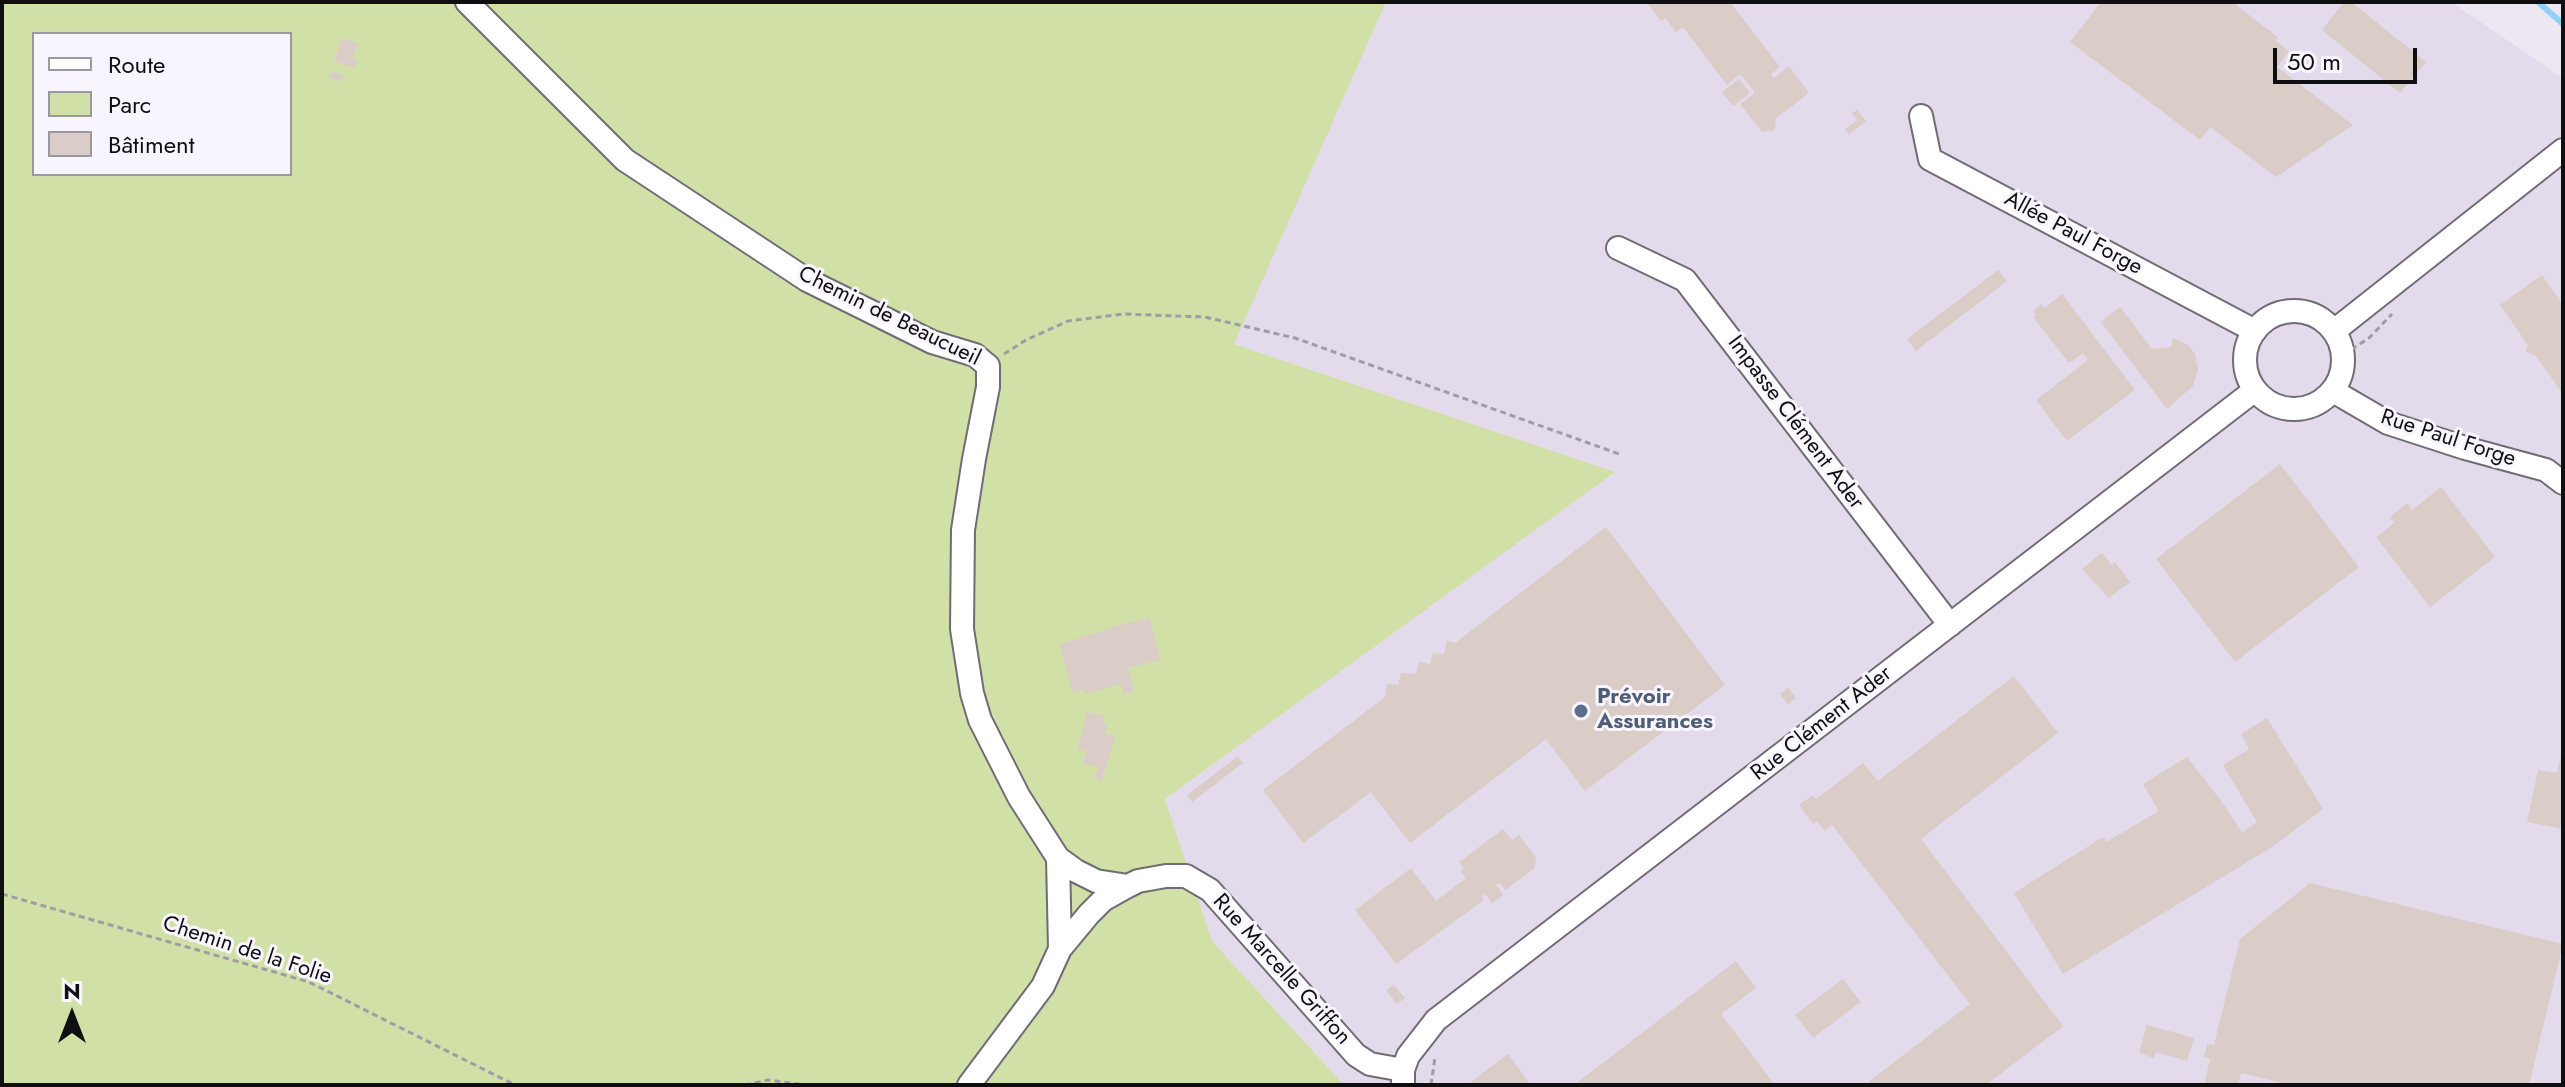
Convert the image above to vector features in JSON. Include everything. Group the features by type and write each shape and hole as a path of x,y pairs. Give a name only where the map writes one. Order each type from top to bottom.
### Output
{"street":[{"name":"Chemin de Beaucueil","path":"467,2 625,160 807,280 932,342 975,355 988,366 988,387 963,530 962,629 972,693 980,720 1019,797 1058,858 1096,881 1128,886"},
{"name":"Allée Paul Forge","path":"1921,116 1930,159 2255,331"},
{"path":"2334,331 2563,150"},
{"name":"Impasse Clément Ader","path":"1618,248 1685,280 1950,625"},
{"path":"2298,311 2323,320 2334,331 2343,355 2343,369 2333,391 2322,401 2295,410 2278,407 2255,390 2245,365 2249,341 2266,320 2281,313 2298,311"},
{"name":"Rue Clément Ader","path":"1403,1078 1408,1056 1436,1020 2255,390"},
{"name":"Rue Paul Forge","path":"2333,391 2388,423 2546,470 2563,483"},
{"path":"1058,858 1060,949"},
{"name":"Rue Marcelle Griffon","path":"969,1085 1043,986 1060,949 1089,914 1103,900 1138,881 1166,876 1186,876 1210,890 1356,1055 1403,1078"}],"path":[{"path":"988,366 1026,340 1068,321 1124,314 1205,317 1295,338 1622,455"},
{"name":"Chemin de la Folie","path":"2,894 309,982 515,1085"},
{"path":"745,1085 768,1080 806,1085"}],"shaded area":[{"path":"1386,2 2451,2 2563,78 2563,1085 1344,1085 1212,941 1165,799 1614,472 1233,344"}],"green space":[{"path":"2,2 1386,2 1234,344 1615,472 1165,799 1212,941 1344,1085 2,1085"}],"building":[{"path":"1646,2 1730,2 1780,67 1771,74 1774,78 1789,66 1809,93 1775,119 1773,131 1762,132 1740,104 1755,93 1740,74 1727,85 1683,27 1676,32 1665,18 1661,21"},
{"path":"2101,2 2232,2 2278,37 2275,40 2289,51 2277,67 2353,125 2276,177 2210,127 2200,140 2070,42"},
{"path":"2344,2 2351,2 2426,62 2400,93 2322,30"},
{"path":"342,38 358,43 352,59 357,61 354,68 334,61"},
{"path":"331,71 344,75 342,82 328,77"},
{"path":"1739,79 1750,93 1733,106 1722,92"},
{"path":"1857,110 1866,121 1849,135 1845,129 1857,120 1852,113"},
{"path":"1998,270 2007,281 1916,351 1907,339"},
{"path":"2542,275 2563,305 2563,394 2536,356 2525,351 2528,345 2500,305"},
{"path":"2062,294 2135,390 2067,441 2036,400 2088,360 2083,353 2069,363 2033,317 2036,314 2033,311 2041,304 2044,308"},
{"path":"2120,307 2152,349 2171,347 2173,338 2188,345 2195,354 2198,370 2193,386 2167,409 2101,322"},
{"path":"2280,464 2359,567 2235,662 2156,559"},
{"path":"2441,487 2495,557 2430,607 2376,537 2394,523 2390,517 2407,503 2412,510"},
{"path":"1606,527 1725,685 1585,791 1546,739 1410,843 1371,792 1303,843 1263,790 1385,697 1387,684 1398,685 1401,673 1416,674 1419,662 1430,664 1433,653 1444,654 1447,641 1455,643"},
{"path":"2102,553 2112,565 2115,562 2130,582 2109,598 2082,569"},
{"path":"1150,618 1160,660 1128,668 1134,691 1124,694 1121,684 1085,694 1083,689 1072,692 1060,644"},
{"path":"2014,676 2058,733 1921,839 2063,1026 1986,1085 1870,1085 1868,1082 1970,1004 1832,825 1824,830 1817,821 1813,824 1799,805 1813,795 1816,799 1863,763 1878,781"},
{"path":"1788,688 1796,698 1788,704 1780,694"},
{"path":"1087,712 1105,716 1105,734 1115,736 1102,781 1094,778 1099,767 1083,764 1086,751 1078,749"},
{"path":"2267,718 2323,809 2272,847 2063,974 2014,893 2103,837 2106,842 2159,811 2143,784 2187,757 2242,832 2257,822 2223,765 2249,749 2241,734"},
{"path":"2562,750 2563,829 2527,822 2538,770 2557,773"},
{"path":"1238,756 1243,763 1192,802 1187,795"},
{"path":"1503,829 1512,840 1519,835 1536,858 1535,868 1505,890 1500,883 1496,885 1503,895 1492,903 1485,894 1482,897 1484,900 1396,964 1355,910 1411,868 1436,901 1466,878 1460,871 1464,868 1459,862"},
{"path":"2310,883 2563,944 2529,1085 2291,1085 2241,1073 2238,1085 2204,1085 2210,1059 2204,1057 2207,1044 2214,1045 2240,939"},
{"path":"1736,961 1756,988 1721,1014 1775,1085 1574,1085"},
{"path":"1843,979 1861,1002 1813,1038 1795,1015"},
{"path":"1394,985 1405,998 1397,1004 1386,990"},
{"path":"2147,1025 2194,1038 2187,1061 2156,1052 2154,1058 2139,1053"},
{"path":"1508,1054 1531,1085 1467,1085"}],"waterway":[{"path":"2538,2 2563,24"}],"place":[{"name":"Prévoir Assurances","path":"1581,711"}]}
